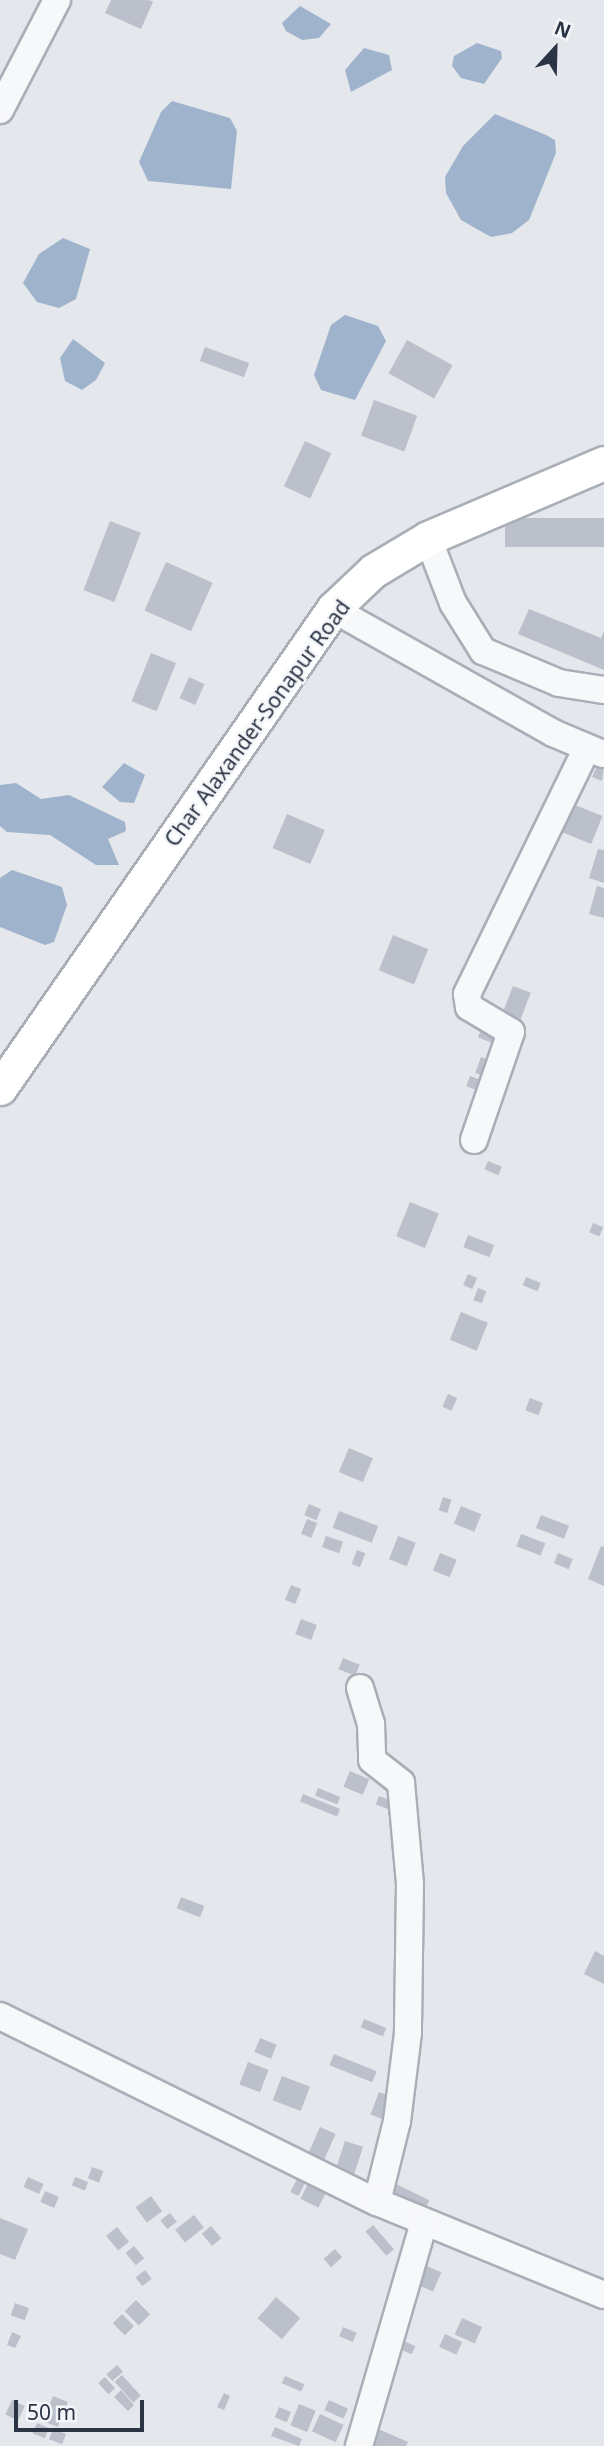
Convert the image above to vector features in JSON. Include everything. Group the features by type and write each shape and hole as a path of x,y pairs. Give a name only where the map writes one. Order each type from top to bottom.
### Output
{"main road":[{"name":"Char Alaxander-Sonapur Road","path":"0,1088 333,609 373,570 428,538 604,463"}],"street":[{"path":"0,110 57,0"},
{"path":"428,538 453,603 484,650 559,683 604,690"},
{"path":"333,609 596,752 467,994 469,1007 511,1032 474,1140"},
{"path":"360,1688 371,1724 372,1760 401,1783 410,1884 408,2033 397,2121 377,2202"},
{"path":"0,2016 377,2202 604,2295"},
{"path":"359,2446 425,2222"}],"water":[{"path":"300,6 331,24 319,38 302,40 286,31 282,23"},
{"path":"477,43 501,51 502,58 484,84 461,78 452,66 454,56"},
{"path":"364,48 389,55 392,70 351,92 345,70"},
{"path":"172,101 230,118 237,131 231,189 148,181 139,162 161,112"},
{"path":"495,114 555,140 556,153 529,220 512,233 491,237 461,220 446,193 445,177 463,146"},
{"path":"63,238 90,249 76,299 59,308 37,302 23,283 39,254"},
{"path":"345,315 378,326 386,341 355,400 321,390 314,375 331,325"},
{"path":"73,339 105,363 96,380 82,390 65,381 60,358"},
{"path":"124,763 145,775 134,803 120,802 102,787"},
{"path":"16,783 41,799 69,795 125,822 126,831 108,839 119,865 96,865 50,835 7,832 0,826 0,785"},
{"path":"12,870 62,887 67,905 54,942 45,945 0,927 0,878"}],"building":[{"path":"111,0 153,2 141,29 105,13"},
{"path":"407,340 452,365 434,398 389,373"},
{"path":"205,347 249,363 244,377 200,361"},
{"path":"374,400 417,416 404,451 361,436"},
{"path":"305,441 331,453 310,499 284,486"},
{"path":"505,518 604,518 604,547 505,547"},
{"path":"110,521 141,533 114,602 83,590"},
{"path":"166,562 213,583 191,631 144,610"},
{"path":"529,609 601,638 604,631 604,670 518,634"},
{"path":"151,653 176,663 157,711 132,701"},
{"path":"189,677 205,684 195,705 180,698"},
{"path":"599,762 604,765 602,781 592,777"},
{"path":"570,803 602,816 591,844 559,831"},
{"path":"287,814 325,830 310,864 273,848"},
{"path":"598,849 604,850 604,883 589,878"},
{"path":"597,886 604,888 604,918 589,914"},
{"path":"393,935 428,949 414,984 379,970"},
{"path":"513,986 531,993 520,1021 502,1014"},
{"path":"482,1027 504,1036 500,1046 478,1037"},
{"path":"481,1057 495,1062 489,1078 475,1073"},
{"path":"470,1076 489,1083 485,1093 466,1086"},
{"path":"488,1161 502,1167 498,1175 484,1169"},
{"path":"410,1202 439,1214 425,1248 396,1236"},
{"path":"593,1223 603,1227 599,1236 589,1232"},
{"path":"468,1235 494,1245 489,1257 463,1247"},
{"path":"468,1274 477,1278 472,1289 463,1285"},
{"path":"526,1277 541,1283 537,1291 523,1285"},
{"path":"478,1288 486,1291 482,1303 473,1300"},
{"path":"461,1312 488,1323 477,1351 450,1340"},
{"path":"448,1394 457,1398 451,1411 442,1407"},
{"path":"530,1398 543,1403 538,1415 525,1410"},
{"path":"349,1448 373,1458 363,1482 339,1472"},
{"path":"443,1497 452,1500 447,1513 439,1510"},
{"path":"309,1504 321,1509 316,1520 304,1515"},
{"path":"461,1506 481,1514 474,1532 454,1524"},
{"path":"339,1511 378,1526 372,1543 333,1528"},
{"path":"541,1515 569,1526 564,1539 536,1528"},
{"path":"307,1519 317,1523 311,1538 301,1534"},
{"path":"521,1534 545,1543 541,1555 516,1546"},
{"path":"326,1536 343,1542 339,1553 322,1547"},
{"path":"398,1536 416,1543 407,1566 389,1559"},
{"path":"601,1546 604,1547 604,1586 588,1579"},
{"path":"357,1550 365,1553 360,1567 352,1564"},
{"path":"440,1553 457,1560 450,1577 433,1571"},
{"path":"558,1553 573,1559 569,1569 554,1563"},
{"path":"291,1585 301,1589 295,1604 285,1600"},
{"path":"301,1619 317,1625 311,1640 295,1634"},
{"path":"343,1658 360,1665 355,1676 339,1669"},
{"path":"350,1771 369,1779 363,1795 343,1787"},
{"path":"318,1788 340,1797 337,1804 315,1795"},
{"path":"303,1794 340,1809 337,1816 300,1801"},
{"path":"379,1796 392,1801 389,1809 376,1804"},
{"path":"181,1897 204,1906 200,1917 177,1908"},
{"path":"595,1951 604,1956 604,1984 584,1974"},
{"path":"364,2019 386,2028 383,2036 361,2027"},
{"path":"260,2038 277,2045 271,2059 254,2052"},
{"path":"334,2054 377,2071 372,2082 330,2065"},
{"path":"248,2062 269,2070 260,2092 239,2084"},
{"path":"282,2076 310,2087 301,2111 273,2100"},
{"path":"379,2092 395,2098 386,2120 370,2114"},
{"path":"320,2127 336,2134 323,2163 307,2156"},
{"path":"345,2141 363,2147 354,2174 336,2169"},
{"path":"92,2167 103,2171 99,2182 88,2178"},
{"path":"299,2175 307,2179 298,2196 290,2192"},
{"path":"28,2177 44,2184 39,2194 24,2187"},
{"path":"75,2177 88,2182 85,2190 72,2185"},
{"path":"310,2180 328,2189 318,2208 300,2199"},
{"path":"396,2184 429,2200 424,2212 390,2196"},
{"path":"45,2191 59,2197 54,2208 40,2202"},
{"path":"151,2196 162,2211 147,2223 136,2207"},
{"path":"170,2213 177,2222 167,2229 161,2220"},
{"path":"194,2215 204,2228 185,2242 175,2230"},
{"path":"0,2218 28,2229 15,2260 0,2254"},
{"path":"373,2225 394,2249 386,2256 365,2232"},
{"path":"211,2226 221,2238 212,2246 202,2234"},
{"path":"117,2227 129,2242 118,2251 106,2236"},
{"path":"134,2246 144,2258 136,2265 126,2253"},
{"path":"335,2249 342,2257 331,2267 324,2259"},
{"path":"422,2264 441,2272 433,2292 414,2283"},
{"path":"145,2270 152,2279 142,2286 136,2277"},
{"path":"276,2297 300,2318 282,2339 258,2318"},
{"path":"136,2300 150,2314 139,2325 125,2311"},
{"path":"15,2303 29,2308 25,2320 11,2315"},
{"path":"122,2314 134,2326 125,2335 113,2323"},
{"path":"462,2318 482,2327 475,2343 455,2334"},
{"path":"343,2327 357,2333 353,2342 339,2336"},
{"path":"12,2332 21,2336 15,2348 7,2345"},
{"path":"445,2334 462,2342 456,2355 439,2347"},
{"path":"397,2338 415,2346 412,2354 393,2346"},
{"path":"117,2365 123,2372 112,2381 106,2374"},
{"path":"122,2375 141,2396 133,2402 115,2382"},
{"path":"285,2376 304,2384 301,2392 282,2383"},
{"path":"105,2377 115,2388 108,2394 98,2383"},
{"path":"121,2390 134,2405 128,2411 114,2397"},
{"path":"224,2393 230,2396 224,2410 217,2407"},
{"path":"53,2396 68,2402 58,2427 43,2421"},
{"path":"12,2400 25,2406 18,2420 5,2415"},
{"path":"329,2400 348,2409 343,2419 324,2410"},
{"path":"299,2404 316,2411 307,2432 290,2425"},
{"path":"279,2407 291,2412 287,2422 275,2417"},
{"path":"320,2414 344,2425 336,2442 312,2431"},
{"path":"37,2423 49,2428 45,2438 33,2433"},
{"path":"275,2427 302,2439 299,2446 271,2436"},
{"path":"376,2428 408,2442 406,2446 368,2446"},
{"path":"53,2429 66,2434 62,2444 49,2439"}]}
